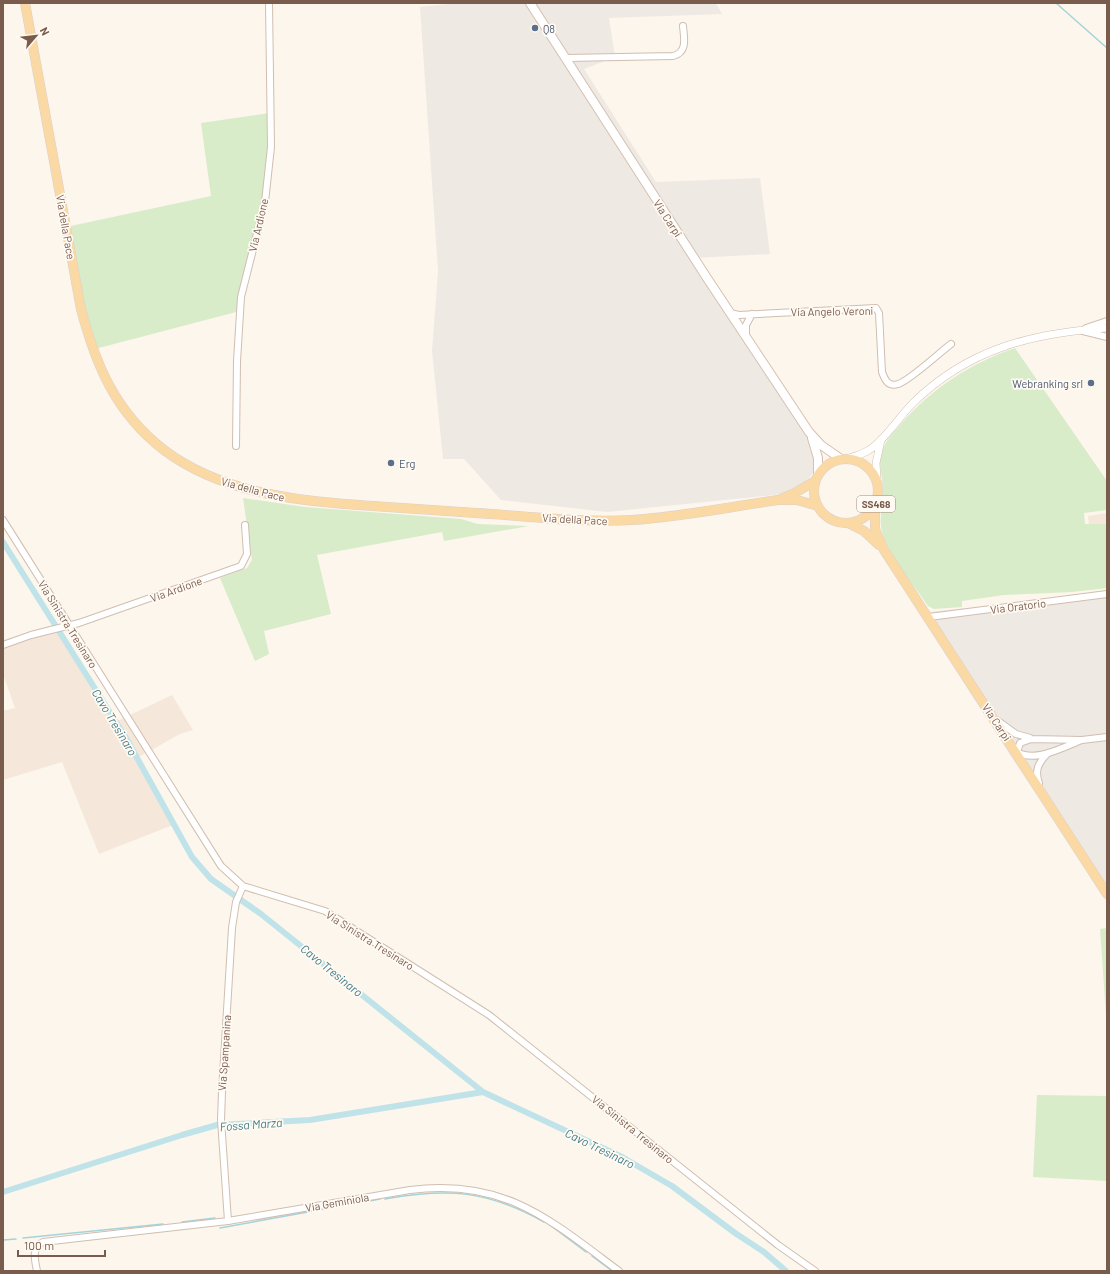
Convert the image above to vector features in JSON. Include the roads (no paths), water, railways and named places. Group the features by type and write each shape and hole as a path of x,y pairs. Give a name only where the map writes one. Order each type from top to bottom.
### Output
{"main road":[{"name":"Via della Pace","path":"25,3 81,309 90,341 102,373 120,403 150,438 180,461 231,485 289,498 466,512 608,521 631,520 778,500 797,500 818,506"},
{"name":"Via Carpi","path":"530,3 730,313 809,432 821,445 845,458 863,463 877,479 878,497 875,505 875,529 884,550 995,718 1107,894"},
{"name":"Via Carpi","path":"809,432 818,458 814,494 818,506 830,519 848,523 864,531 884,550"},
{"path":"817,477 828,464 845,458"},
{"name":"Via della Pace","path":"778,500 793,494 817,477"},
{"name":"SS468","path":"848,523 864,518 875,505"}],"street":[{"name":"Via Ardione","path":"236,446 236,361 241,297 265,202 271,147 268,3"},
{"path":"566,58 679,55 684,49 684,26"},
{"name":"Via Angelo Veroni","path":"730,313 752,314 876,308 879,313 882,372 885,381 889,384 897,384 908,378 951,344"},
{"path":"746,336 746,325 752,314"},
{"path":"1078,330 1107,321"},
{"path":"845,458 870,450 921,395 967,363 1012,343 1050,334 1107,328"},
{"path":"1078,330 1107,337"},
{"path":"877,479 876,462 883,437"},
{"name":"Via Sinistra Tresinaro","path":"3,520 68,626 221,866 243,886 325,911 489,1014 778,1245 815,1271"},
{"name":"Via Ardione","path":"3,645 51,629 68,626 241,566 247,554 245,525"},
{"name":"Via Oratorio","path":"929,617 1107,594"},
{"path":"995,718 1016,734 1031,739 1082,740 1107,737"},
{"path":"1031,739 1020,743 1017,752 1028,757 1048,753 1082,740"},
{"path":"1043,794 1036,772 1040,762 1048,753"},
{"name":"Via Spampanina","path":"228,1221 221,1120 232,928 236,902 243,886"},
{"name":"Via Geminiola","path":"37,1271 36,1248 38,1244 48,1241 163,1230 228,1221 410,1190 440,1187 466,1189 502,1197 529,1208 561,1228 619,1271"}],"waterway":[{"path":"1056,3 1107,48"},
{"name":"Cavo Tresinaro","path":"3,542 126,738 192,857 211,879 261,914 483,1092 622,1157 672,1186 735,1233 764,1252 786,1271"},
{"name":"Fossa Marza","path":"3,1192 217,1125 310,1120 483,1092"},
{"path":"385,1199 428,1193 467,1194 504,1203 544,1222"},
{"path":"220,1228 380,1199"},
{"path":"182,1222 215,1218"},
{"path":"23,1238 163,1224"},
{"path":"550,1225 586,1252"},
{"path":"3,1240 16,1239"},
{"path":"592,1256 612,1271"}],"place":[{"name":"Q8","path":"535,28"},
{"name":"Webranking srl","path":"1091,383"},
{"name":"Erg","path":"391,463"}]}
